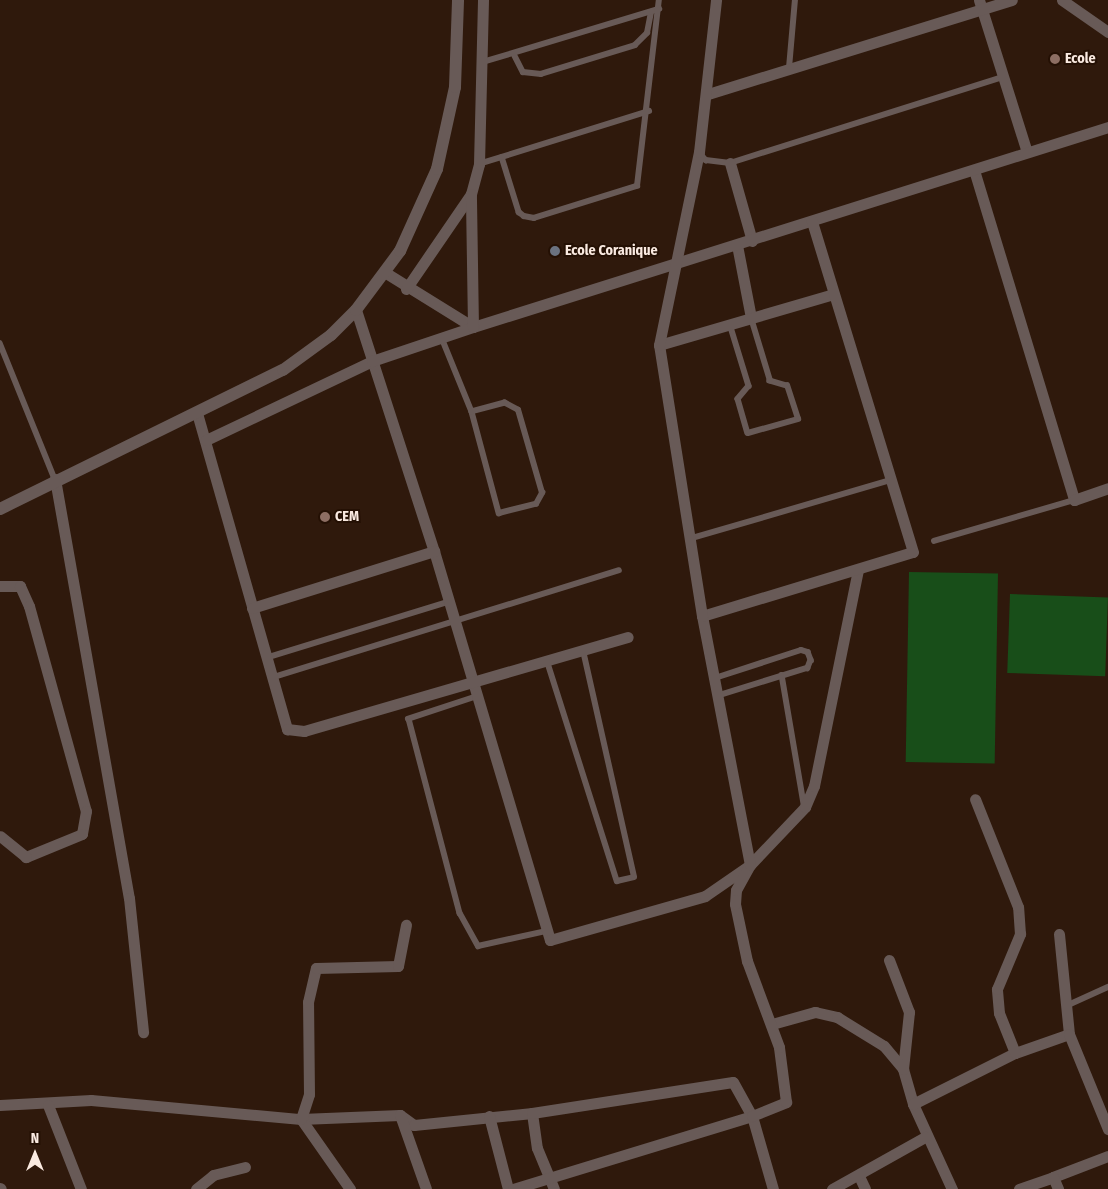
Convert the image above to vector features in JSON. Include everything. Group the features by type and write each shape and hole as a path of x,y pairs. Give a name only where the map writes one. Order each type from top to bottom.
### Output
{"street":[{"path":"0,509 55,479 197,413 283,370 331,334 356,310 386,273 420,214 446,136 454,87 458,0"},
{"path":"472,328 472,194 479,164 483,62 483,0"},
{"path":"513,1189 752,1116 786,1102 785,1073 772,1024 748,961 735,904 736,890 750,865 702,616 659,345 678,265 699,152 708,94 716,0"},
{"path":"708,94 981,4 1012,0"},
{"path":"1062,0 1108,32"},
{"path":"981,4 1027,152"},
{"path":"206,440 372,361 1108,127"},
{"path":"730,163 752,240"},
{"path":"974,170 1074,500 1108,488"},
{"path":"406,289 472,194"},
{"path":"702,616 913,552 812,221"},
{"path":"737,245 751,318"},
{"path":"386,273 406,289 472,328"},
{"path":"659,345 833,294"},
{"path":"356,310 434,551 471,682 550,940 705,896 750,865 805,807 814,786 858,569"},
{"path":"197,413 283,720 295,732 628,637"},
{"path":"55,479 129,898 143,1032"},
{"path":"252,608 434,551"},
{"path":"0,586 20,586 29,606 86,811 82,834 26,857 0,836"},
{"path":"975,799 1018,907 1020,934 998,989 999,1013 1015,1053"},
{"path":"301,1119 309,1094 308,1002 316,968 398,966 406,924"},
{"path":"1060,934 1064,1007 1069,1034 1108,1129"},
{"path":"889,960 909,1012 903,1069 925,1137 952,1189"},
{"path":"772,1024 815,1012 837,1017 884,1046 903,1069"},
{"path":"913,1104 1015,1053 1069,1034"},
{"path":"0,1105 17,1101 48,1105 91,1100 301,1119 400,1115 414,1125 489,1116 532,1114 733,1082 752,1116 773,1189"},
{"path":"48,1105 81,1189"},
{"path":"532,1114 537,1148 554,1189"},
{"path":"400,1115 426,1189"},
{"path":"489,1116 508,1189"},
{"path":"301,1119 350,1189"},
{"path":"832,1189 859,1176 925,1137"},
{"path":"1019,1189 1108,1156"},
{"path":"196,1189 213,1175 245,1167"},
{"path":"859,1176 865,1189"},
{"path":"1053,1177 1058,1189"}],"lane":[{"path":"502,157 519,212 524,216 534,218 628,191 640,180 649,111 659,0"},
{"path":"789,68 795,0"},
{"path":"483,62 515,56 658,9"},
{"path":"515,56 523,72 542,74 635,45 647,33 651,12"},
{"path":"699,152 706,160 730,163 1003,77"},
{"path":"479,164 649,111"},
{"path":"730,324 749,386 738,399 748,433 798,419 787,386 770,381 751,318"},
{"path":"442,338 472,412 499,513 536,504 542,493 518,410 505,403 472,412"},
{"path":"0,343 55,479"},
{"path":"689,539 891,480"},
{"path":"934,541 1074,500"},
{"path":"271,678 619,570"},
{"path":"265,658 448,602"},
{"path":"547,660 617,881 634,877 583,650"},
{"path":"715,678 801,650 808,652 808,668 718,696"},
{"path":"782,675 805,807"},
{"path":"476,697 409,719 460,913 478,946 546,931"},
{"path":"1064,1007 1108,987"}],"green space":[{"path":"909,572 998,574 995,764 906,762"},
{"path":"1010,594 1108,597 1105,676 1007,673"}],"place":[{"name":"Ecole","path":"1055,59"},
{"name":"Ecole Coranique","path":"555,251"},
{"name":"CEM","path":"325,517"}]}
